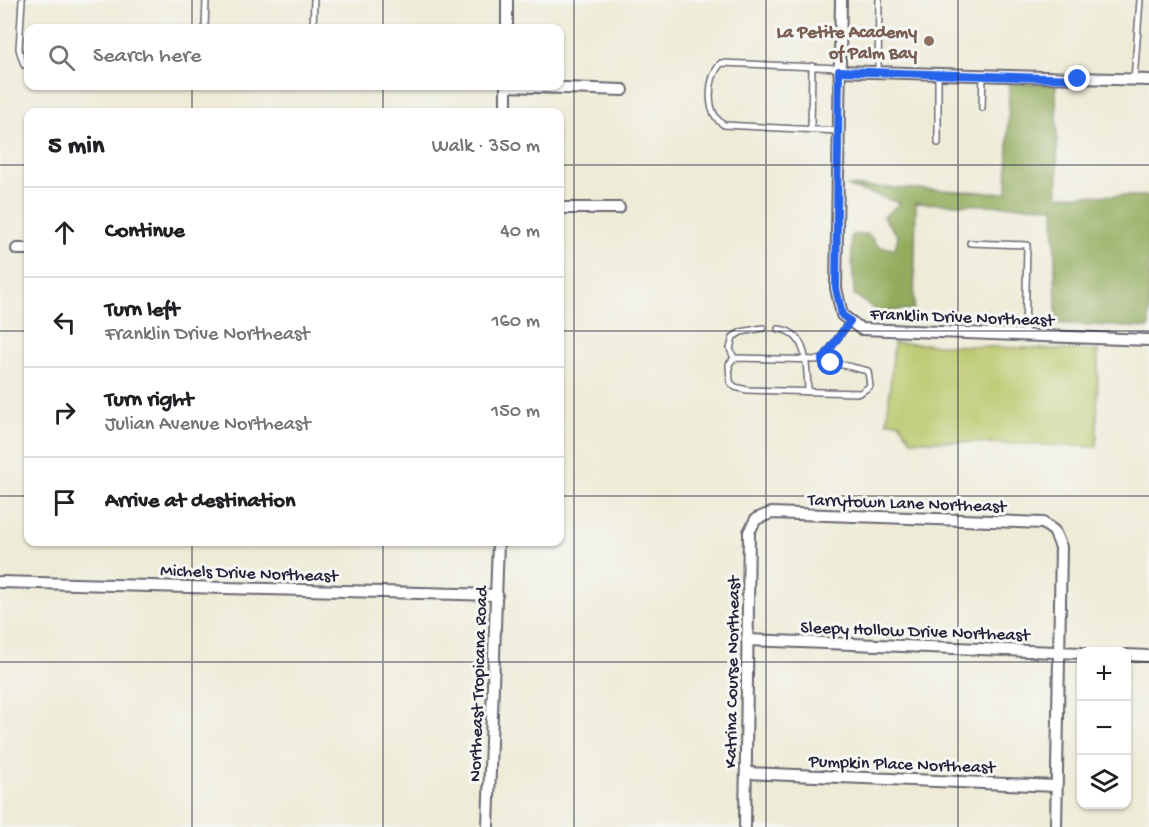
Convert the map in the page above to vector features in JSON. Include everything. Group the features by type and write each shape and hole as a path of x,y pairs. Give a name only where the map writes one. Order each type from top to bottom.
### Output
{"street":[{"path":"507,0 507,24"},
{"name":"Franklin Drive Northeast","path":"841,0 836,288 842,315 861,329 1149,340"},
{"path":"839,69 983,76 1149,80"},
{"path":"564,88 623,90"},
{"path":"506,90 506,108"},
{"path":"564,208 619,208"},
{"path":"17,249 24,249"},
{"name":"Tarrytown Lane Northeast","path":"756,519 771,513 1043,523 1054,531 1061,547 1059,652"},
{"name":"Katrina Course Northeast","path":"745,827 749,532 756,519"},
{"name":"Northeast Tropicana Road","path":"488,827 498,546"},
{"name":"Michels Drive Northeast","path":"0,582 497,595"},
{"name":"Sleepy Hollow Drive Northeast","path":"747,640 1077,653"},
{"path":"1056,827 1059,652"},
{"path":"1131,656 1149,656"},
{"name":"Pumpkin Place Northeast","path":"746,773 1056,786"}],"lane":[{"path":"22,0 19,49 24,65"},
{"path":"205,24 206,0"},
{"path":"314,0 314,24"},
{"path":"878,72 879,0"},
{"path":"1134,80 1140,0"},
{"path":"838,131 724,125 715,119 710,108 713,72 721,63 839,69"},
{"path":"811,129 812,66"},
{"path":"938,74 938,143"},
{"path":"982,108 983,76"},
{"path":"970,243 1027,245 1026,336"},
{"path":"822,360 850,321"},
{"path":"734,358 730,349 733,337 741,332 763,328"},
{"path":"778,329 791,331 797,336 806,358 808,392"},
{"path":"734,358 822,360 868,372 870,386 860,393 735,387 730,382 729,369 729,364 734,358"}],"green space":[{"path":"1009,83 1056,85 1058,195 1149,196 1149,328 1052,323 1056,314 1054,207 916,203 914,309 878,312 854,294 851,235 868,234 879,247 895,249 898,236 883,217 900,203 846,186 1007,193"},
{"path":"894,343 1098,351 1097,447 911,440 899,422 887,422"}],"place":[{"name":"La Petite Academy of Palm Bay","path":"929,41"}],"route":[{"path":"831,363 822,360 850,321 842,315 836,288 839,71 1078,79"}]}
